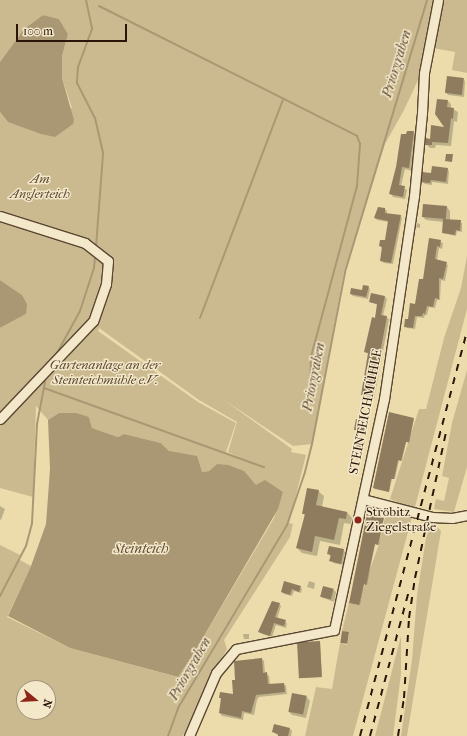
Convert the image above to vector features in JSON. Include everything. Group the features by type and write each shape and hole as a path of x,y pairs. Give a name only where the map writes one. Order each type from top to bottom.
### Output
{"street":[{"name":"STEINTEICHMÜHLE","path":"189,736 216,674 236,649 334,630 384,399 414,196 422,113 424,73 438,0"},
{"path":"0,216 85,243 96,250 108,261 106,284 92,321 0,418"},
{"path":"363,499 432,517 452,518 467,515"}],"green space":[{"path":"0,0 467,0 467,73 452,70 455,52 433,48 404,110 385,144 344,272 312,444 293,446 224,400 292,449 291,452 306,455 289,523 293,524 290,537 224,640 227,649 215,669 183,736 0,736 0,545 20,555 18,559 31,566 7,617 70,648 177,677 197,648 274,518 283,492 256,486 217,464 209,471 202,472 169,451 161,443 124,434 118,437 92,428 89,417 59,413 48,420 36,406 33,497 0,488 0,328 26,314 22,295 0,280 0,112 8,122 72,108 62,78 62,56 68,34 59,19 43,15 24,29 0,62","holes":["99,328 199,400 237,422 228,452 240,458 226,452 236,423 198,402 98,331"]},
{"path":"467,256 467,309 415,507 407,506 390,499 419,409 426,409 444,338 461,288"},
{"path":"467,370 467,467 454,512 434,509 436,499 444,501 449,478 442,476 452,423"},
{"path":"387,509 412,517 353,736 305,736 316,687 332,689 340,643 347,645 349,633 342,631 349,603 359,605 378,547"},
{"path":"432,521 441,531 407,736 401,736 412,660 417,595 426,538"},
{"path":"401,636 401,674 393,736 375,736"}],"water":[{"path":"43,15 59,19 68,34 62,56 62,78 74,120 73,124 55,137 41,134 8,122 0,112 0,62 24,29"},
{"path":"0,280 22,295 27,304 26,314 0,328"},
{"name":"Steinteich","path":"59,413 76,413 89,417 92,428 118,437 124,434 161,443 169,451 197,456 202,472 209,471 217,464 228,465 244,471 256,485 265,480 283,492 278,509 197,648 178,677 70,648 8,616 31,566 46,524 50,469 48,420"}],"building":[{"path":"447,76 464,78 462,95 445,93"},
{"path":"437,99 448,100 447,107 454,108 453,119 451,118 448,143 432,142 432,145 425,145 426,138 430,139 431,125 444,127 435,114"},
{"path":"407,131 414,131 409,168 402,167 399,185 405,186 403,197 389,194 396,167 401,134 406,134"},
{"path":"446,154 453,154 452,162 445,161"},
{"path":"432,166 448,168 446,182 431,180 430,183 421,182 422,172 431,173"},
{"path":"423,204 447,206 446,219 422,217"},
{"path":"378,207 385,208 385,213 401,215 391,263 380,261 382,247 379,246 380,240 385,240 388,221 374,218"},
{"path":"443,219 461,220 460,231 456,230 455,235 442,233"},
{"path":"429,238 441,240 440,247 437,246 435,259 447,262 443,279 439,278 439,299 435,298 433,307 427,306 425,314 423,313 422,316 415,316 413,328 404,327 405,319 408,319 410,303 415,304 419,279 423,279"},
{"path":"363,285 369,286 366,297 350,294 351,288 362,290"},
{"path":"371,293 385,296 381,315 387,316 372,397 361,395 368,353 364,352 372,317 375,318 377,304 369,302"},
{"path":"389,412 414,418 409,442 406,442 401,461 398,460 394,479 391,479 389,492 373,488"},
{"path":"356,419 366,421 364,432 354,430"},
{"path":"358,441 365,442 363,449 356,447"},
{"path":"307,488 319,490 316,505 347,512 346,519 339,518 334,540 315,536 312,552 296,548 305,514 302,514"},
{"path":"367,514 384,518 378,545 375,544 366,585 364,584 359,605 349,603"},
{"path":"329,546 344,549 341,564 329,561 331,555 327,554"},
{"path":"284,581 301,586 299,592 292,589 290,595 281,592"},
{"path":"323,586 334,589 331,599 320,597"},
{"path":"272,601 280,603 275,617 286,620 284,626 274,623 270,636 258,632"},
{"path":"342,631 349,632 347,644 340,643"},
{"path":"320,641 322,677 299,678 297,642"},
{"path":"262,658 263,673 267,672 268,684 284,683 285,692 256,695 251,713 242,711 241,718 219,713 221,698 219,698 220,692 233,694 232,680 235,680 234,661"},
{"path":"292,693 307,696 303,715 288,712"},
{"path":"274,724 290,728 288,736 278,736 278,734 272,732"}],"waterway":[{"path":"86,0 92,29 78,67 77,83 95,118 103,154 96,247"},
{"name":"Priorgraben","path":"168,736 178,708 287,525 305,472 312,444 345,272 427,0"},
{"path":"99,6 357,136 360,144 357,186 311,356 310,397"},
{"path":"200,318 283,99"},
{"path":"57,353 80,311 94,268 95,256"},
{"path":"0,596 26,546 32,523 37,424 45,382"},
{"path":"44,388 264,467"}],"railway":[{"path":"360,736 467,331"},
{"path":"398,736 404,698 409,618 415,578 447,427"},
{"path":"370,736 409,590"}],"place":[{"name":"Ströbitz Ziegelstraße","path":"358,520"}],"park label":[{"name":"Am Anglerteich","path":"40,188"},
{"name":"Gartenanlage an der Steinteichmühle e.V.","path":"105,374"}]}
